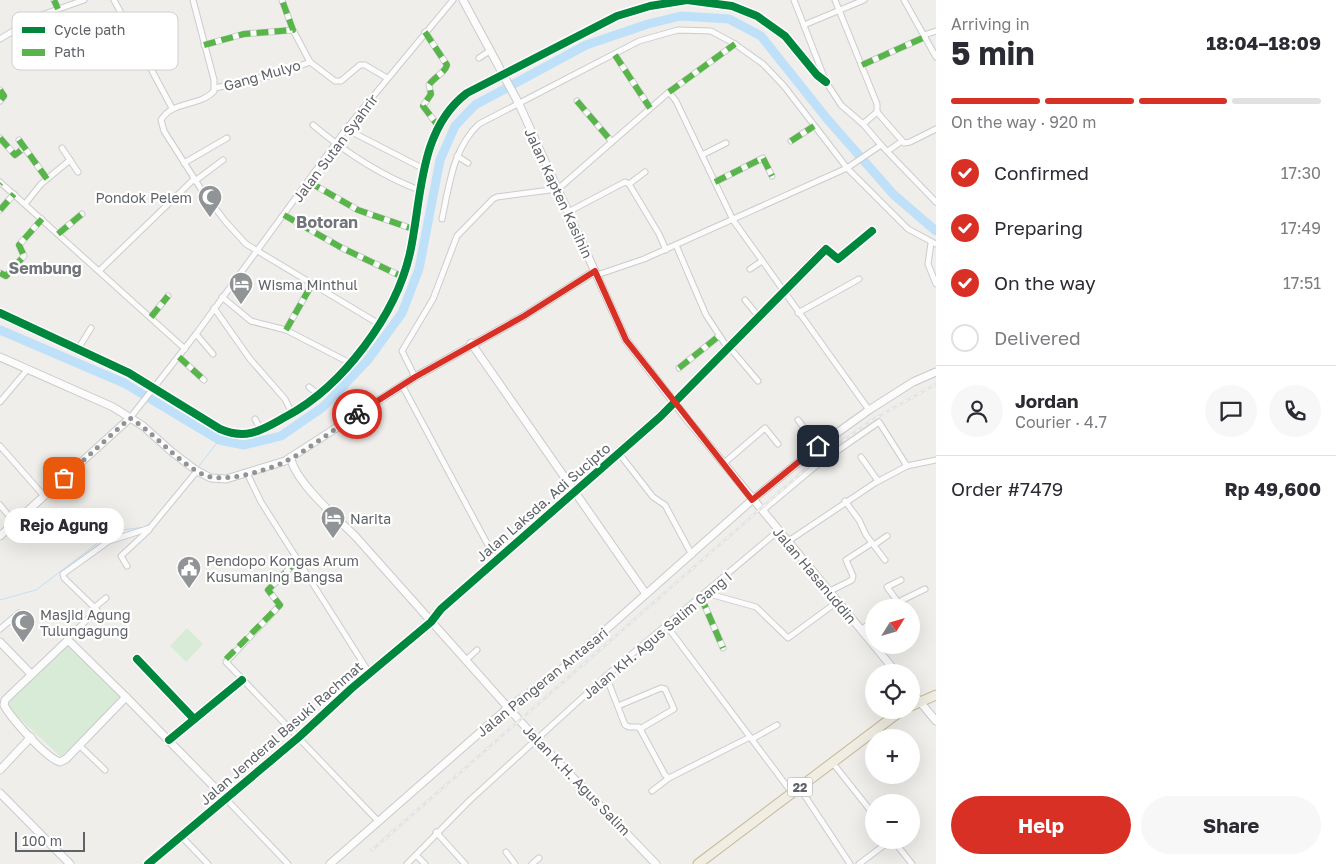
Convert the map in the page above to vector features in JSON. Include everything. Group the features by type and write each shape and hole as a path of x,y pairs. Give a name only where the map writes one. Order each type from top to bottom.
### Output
{"highway":[{"path":"920,702 936,695"},
{"name":"22","path":"698,864 890,719"}],"street":[{"path":"54,0 58,8"},
{"path":"49,12 84,0"},
{"path":"114,0 120,12"},
{"path":"193,0 214,89"},
{"path":"282,0 292,30 310,62 338,82 360,65 365,65 387,78"},
{"name":"Jalan Sutan Syahrir","path":"130,418 185,349 346,129 453,0"},
{"name":"Jalan Kapten Kasihin","path":"463,0 519,103 626,340 752,500"},
{"path":"0,313 78,349 154,388 228,433 244,435 260,430 292,413 319,395 350,363 379,324 403,277 410,251 424,169 439,127 443,117 454,102 466,93 617,16 650,6 687,0 732,6 757,16 785,36 817,75 826,82"},
{"path":"794,0 826,82 840,105 863,124 936,202"},
{"path":"836,0 877,104 877,112 902,141 910,142 936,130"},
{"path":"804,24 864,0"},
{"path":"904,0 936,56"},
{"path":"0,38 12,30"},
{"path":"204,45 244,34 292,30"},
{"path":"442,219 457,156 470,133 479,124 639,41 678,30 711,31 735,44 763,64 784,86 847,168 908,229 934,244 928,264 936,284"},
{"path":"862,65 936,31"},
{"path":"425,32 447,65 445,70 434,78 429,85 431,94 423,106 439,127"},
{"path":"415,377 402,355 402,351 433,299 457,236 492,199 506,193 558,189 669,92 735,44"},
{"path":"479,58 490,50"},
{"path":"615,55 650,108"},
{"name":"Gang Mulyo","path":"172,108 208,97 214,89 270,76 310,62"},
{"path":"152,70 172,108 162,118 162,126 195,180 225,221 257,251 379,324"},
{"path":"0,90 4,96 0,101"},
{"path":"669,92 676,101 733,220 869,410"},
{"path":"577,100 612,142"},
{"path":"863,124 877,112"},
{"path":"313,125 336,144 394,180 419,190"},
{"path":"791,141 814,126"},
{"path":"346,129 424,169"},
{"path":"0,138 15,154 24,148"},
{"path":"184,163 227,138"},
{"path":"18,140 47,179"},
{"path":"888,151 902,141"},
{"path":"702,155 726,143"},
{"path":"0,357 114,407 144,426 172,452 197,471 211,478 247,473 280,464 471,343 513,322 596,273 666,250 733,220 847,168 880,144"},
{"path":"62,148 78,172"},
{"path":"457,156 468,163"},
{"path":"716,182 762,158 772,176"},
{"path":"25,204 47,179 70,160"},
{"path":"99,271 195,180 224,160"},
{"path":"568,212 620,183 629,184 645,172"},
{"path":"309,182 358,210 413,229"},
{"path":"0,183 185,349"},
{"path":"629,184 659,234 666,250"},
{"path":"0,210 14,194"},
{"path":"58,234 82,214"},
{"path":"284,215 342,248 403,277"},
{"path":"0,273 6,276 24,256 19,245 42,219"},
{"path":"674,403 730,349 826,249 838,259 872,231"},
{"path":"676,245 703,308 718,336 758,381"},
{"path":"750,270 762,261"},
{"path":"798,312 859,279"},
{"path":"286,330 312,284"},
{"path":"150,317 168,296"},
{"path":"222,297 251,321 286,330 350,363"},
{"path":"745,300 759,317"},
{"path":"214,308 255,364 285,399 292,413"},
{"path":"78,349 91,328"},
{"path":"196,334 213,354"},
{"path":"679,368 718,336"},
{"path":"471,343 646,594"},
{"path":"179,356 204,380"},
{"path":"0,402 27,370"},
{"name":"Jalan Pangeran Antasari","path":"330,864 508,707 555,675 752,500 818,446 913,382 936,372"},
{"path":"402,385 496,560"},
{"path":"309,387 319,395"},
{"name":"Jalan Laksda. Adi Sucipto","path":"431,622 441,609 674,403"},
{"path":"0,536 130,418"},
{"path":"255,419 260,430"},
{"path":"798,420 818,446"},
{"path":"762,511 817,465 879,422 908,466"},
{"path":"723,464 765,428 778,444"},
{"path":"0,446 44,496"},
{"path":"618,452 653,497 665,505 692,555"},
{"name":"Jalan K.H. Agus Salim","path":"291,457 296,473 537,740 656,864"},
{"path":"861,457 878,481"},
{"path":"787,542 845,501 878,481 908,466 936,460"},
{"path":"127,566 121,556 150,528 197,471"},
{"path":"247,473 261,502 370,674"},
{"name":"Jalan Hasanuddin","path":"752,500 889,664"},
{"path":"845,501 885,560"},
{"path":"0,505 15,523"},
{"path":"126,697 63,761 57,761 31,737 4,705 5,700 97,610 64,578 63,574 108,541 150,528"},
{"name":"Jalan KH. Agus Salim Gang I","path":"407,864 436,832 606,676 778,531"},
{"path":"828,592 852,580 853,576 846,560 887,536"},
{"path":"297,560 268,590 280,605 226,660 242,680 378,821"},
{"path":"896,599 886,587 901,580"},
{"path":"904,599 925,589"},
{"path":"704,595 756,607 788,638 837,602"},
{"path":"704,595 723,648"},
{"path":"95,607 106,598"},
{"path":"0,629 19,613"},
{"name":"Jalan Jenderal Basuki Rachmat","path":"148,864 299,737 431,622"},
{"path":"666,625 751,738 795,790 850,864"},
{"path":"861,630 865,627"},
{"path":"67,640 169,740 288,864"},
{"path":"0,642 31,674"},
{"path":"466,660 477,650"},
{"path":"137,659 194,719"},
{"path":"606,676 627,726 638,726 640,728 668,778"},
{"path":"169,740 242,680"},
{"path":"618,706 661,688 665,689 674,709 640,728"},
{"path":"920,702 936,721"},
{"path":"652,791 668,778 777,725"},
{"path":"0,770 31,737"},
{"path":"79,746 105,770"},
{"path":"832,762 865,804"},
{"path":"0,793 70,864"},
{"path":"436,832 465,864"},
{"path":"181,836 208,864"},
{"path":"859,864 880,849"},
{"path":"900,849 912,864"},
{"path":"506,852 515,864"},
{"path":"416,855 425,864"},
{"path":"532,864 539,858"}],"green space":[{"path":"187,628 203,644 186,662 170,646"},
{"path":"67,641 123,697 61,757 7,707 6,700"}],"waterway":[{"path":"0,330 124,383 219,440 244,445 281,436 323,407 367,361 402,313 419,269 440,160 455,126 475,105 586,45 648,24 681,16 729,19 761,36 828,120 894,195 936,231"},
{"path":"199,466 219,440"},
{"path":"0,600 36,590 99,542 122,530 145,527 153,521"}],"railway":[{"path":"372,850 816,460 872,420 936,384"}],"marked path":[{"path":"54,0 58,9"},
{"path":"204,45 244,34 293,30 282,0"},
{"path":"425,32 447,65 429,85 431,94 423,106 439,127"},
{"path":"862,65 925,37"},
{"path":"669,92 735,44"},
{"path":"615,55 650,108"},
{"path":"0,90 4,96 0,101"},
{"path":"577,101 612,142"},
{"path":"791,141 814,126"},
{"path":"0,138 15,155 24,148"},
{"path":"19,140 47,179"},
{"path":"715,182 763,158 772,176"},
{"path":"309,182 358,210 413,229"},
{"path":"0,210 14,194"},
{"path":"58,234 82,214"},
{"path":"284,215 342,248 403,277"},
{"path":"0,273 6,276 24,256 19,245 42,219"},
{"path":"286,330 312,284"},
{"path":"151,317 168,296"},
{"path":"679,368 719,336"},
{"path":"179,357 204,380"},
{"path":"226,659 280,605 268,590 297,561"},
{"path":"701,597 723,648"}],"cycle path":[{"path":"0,313 129,373 220,429 239,434 255,432 287,416 308,403 328,387 347,368 380,324 403,277 410,253 420,188 431,146 439,126 451,108 467,93 617,16 650,6 687,0 732,6 757,16 785,36 817,75 826,82"},
{"path":"148,864 299,737 352,688 431,622 441,609 660,417 826,249 838,259 872,231"},
{"path":"137,659 194,719"},
{"path":"169,740 242,680"}],"way so far":[{"path":"64,478 118,431 130,418 144,426 172,452 197,471 211,478 226,478 280,464 357,414"}],"place":[{"name":"Pondok Pelem","path":"210,218"},
{"name":"Wisma Minthul","path":"241,305"},
{"name":"Rejo Agung","path":"64,478"},
{"name":"Narita","path":"333,539"},
{"name":"Pendopo Kongas Arum Kusumaning Bangsa","path":"189,589"},
{"name":"Masjid Agung Tulungagung","path":"23,643"}],"district":[{"name":"Botoran","path":"327,222"},
{"name":"Sembung","path":"45,268"}],"route":[{"path":"357,414 471,343 524,316 595,271 626,340 752,500 818,446"}]}
